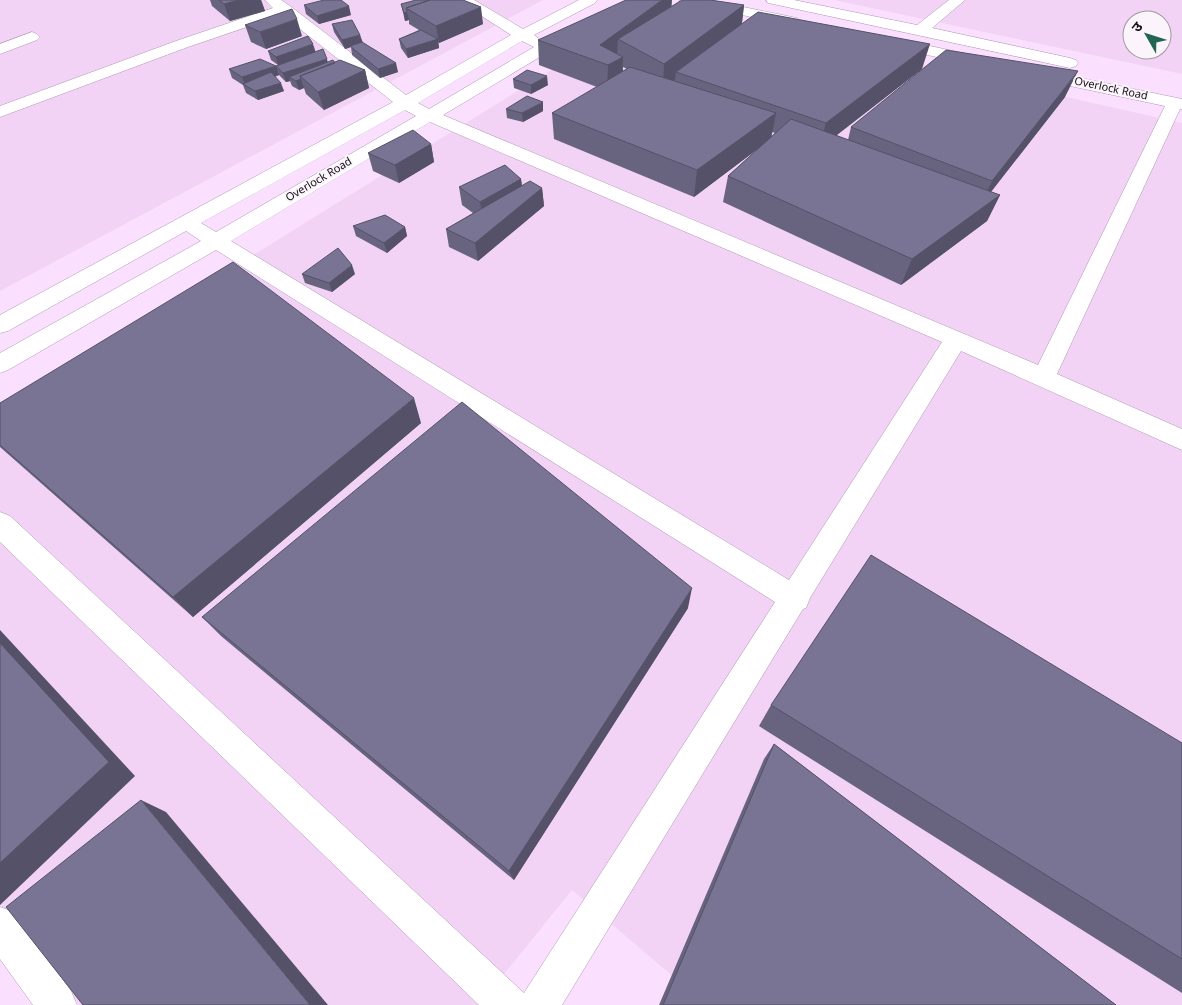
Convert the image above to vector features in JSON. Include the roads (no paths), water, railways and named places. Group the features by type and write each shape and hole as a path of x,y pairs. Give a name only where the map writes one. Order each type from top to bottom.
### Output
{"street":[{"path":"464,0 544,48"},
{"path":"687,0 807,25"},
{"name":"Overlock Road","path":"773,0 1085,66"},
{"path":"920,30 958,0"},
{"name":"Overlock Road","path":"0,325 404,103 522,35 591,2"},
{"path":"0,112 182,44 279,5 404,103 428,115 956,339 1182,440"},
{"name":"Overlock Road","path":"0,364 216,241 582,26"},
{"path":"0,49 32,38"},
{"path":"875,39 990,64"},
{"name":"Overlock Road","path":"1019,70 1178,95"},
{"path":"1044,377 1178,95"},
{"path":"187,223 795,599"},
{"path":"539,1005 795,599 956,339"},
{"path":"0,524 508,1005"},
{"path":"0,926 57,1005"}]}
